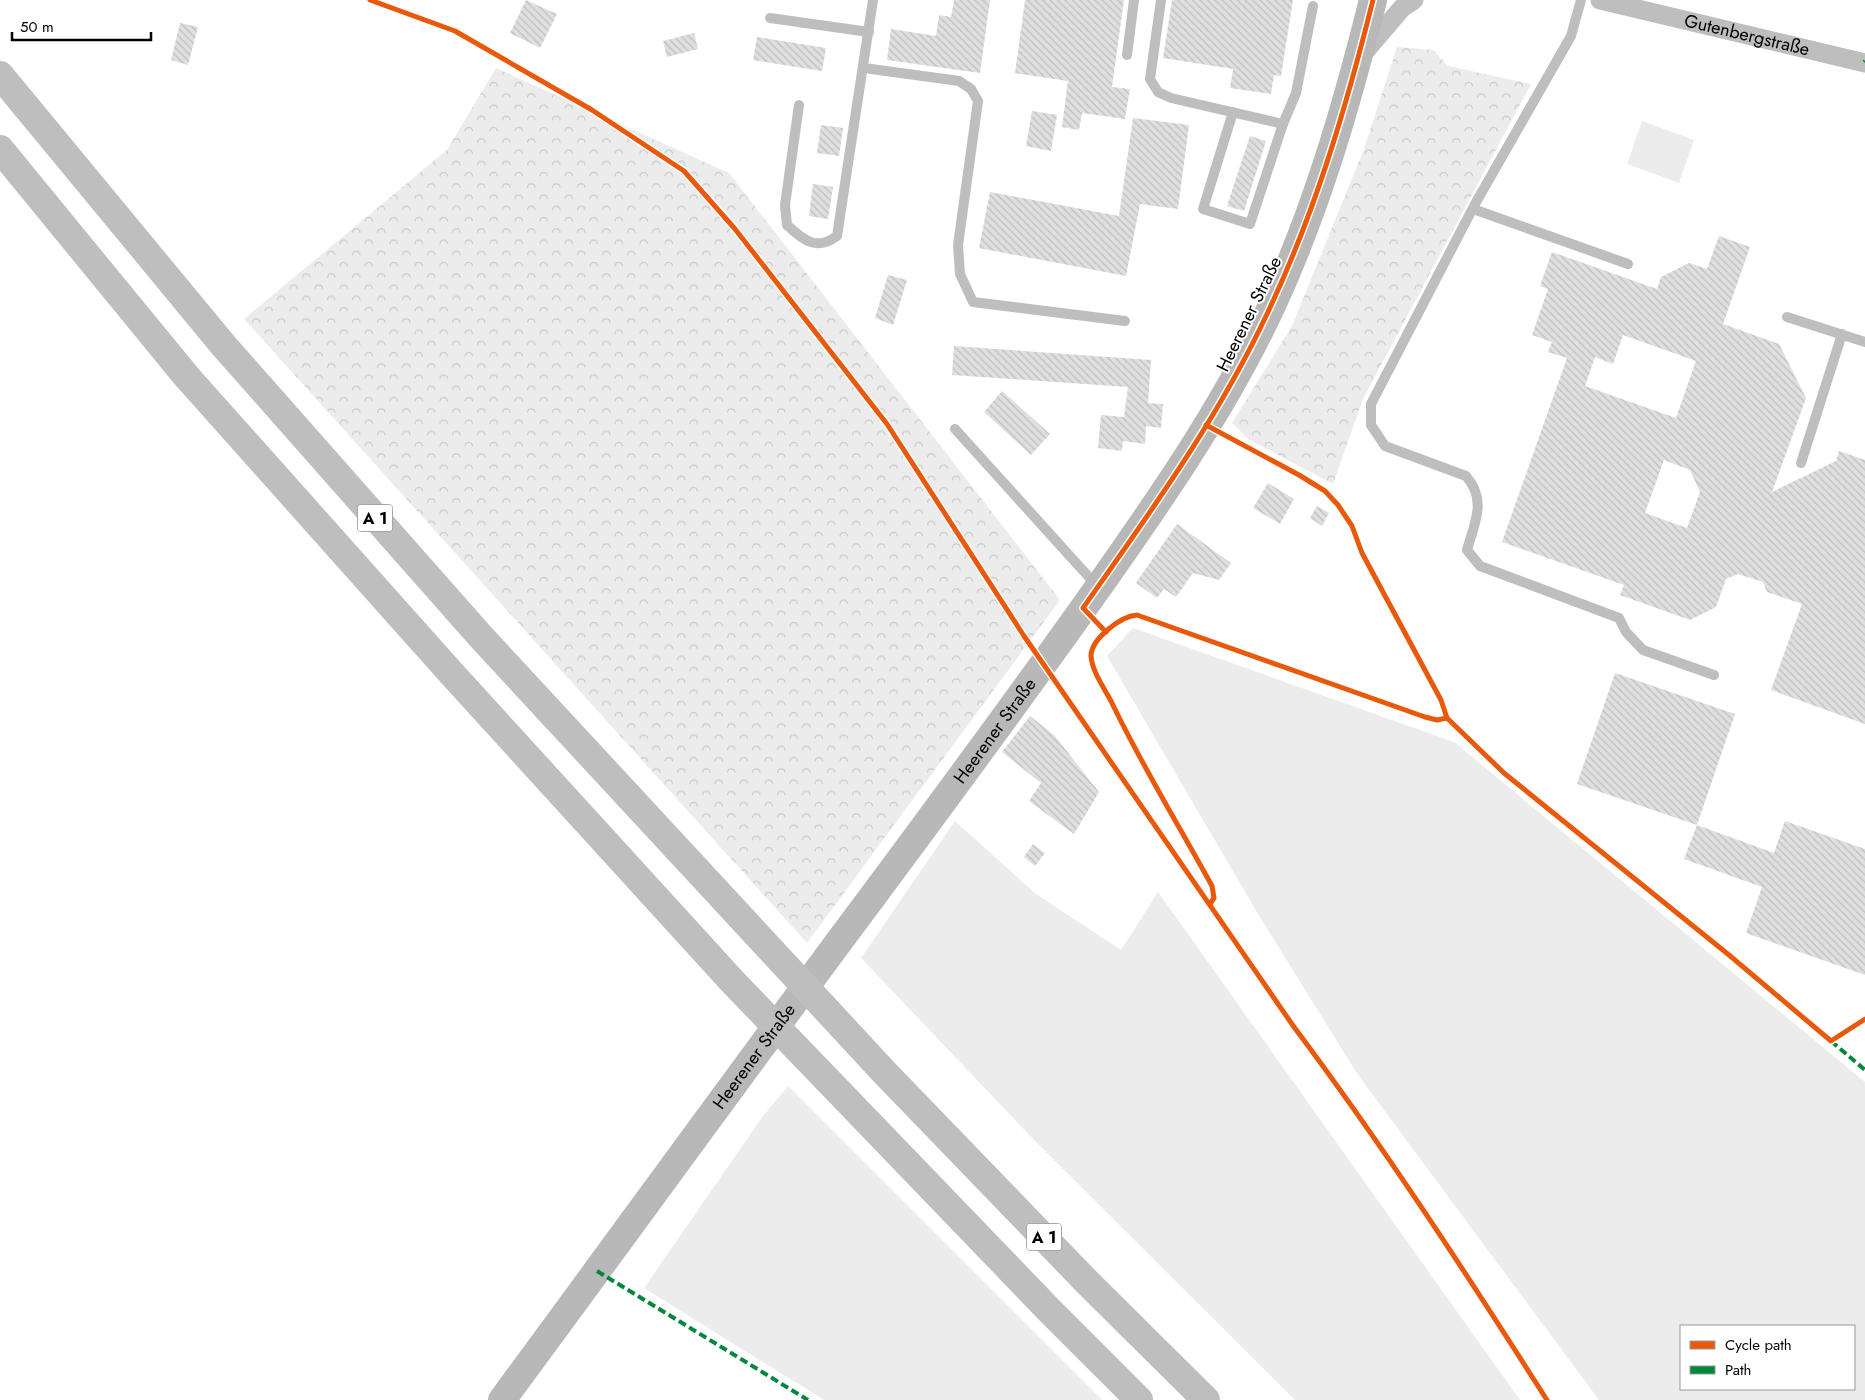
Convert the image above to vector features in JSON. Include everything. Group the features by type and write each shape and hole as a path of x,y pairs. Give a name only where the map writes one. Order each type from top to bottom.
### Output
{"highway":[{"name":"A 1","path":"0,75 224,346 482,638 884,1072 1082,1276 1206,1400"},
{"name":"A 1","path":"0,149 187,377 459,681 732,981 850,1105 1138,1400"}],"main road":[{"name":"Heerener Straße","path":"502,1400 794,1000 1011,711 1154,507 1206,425 1247,355 1268,314 1320,188 1373,0"}],"street":[{"path":"1357,61 1402,8 1414,0"},
{"name":"Gutenbergstraße","path":"1600,0 1865,62"}],"lane":[{"path":"799,105 785,205 788,225 805,242 818,245 837,236 873,0"},
{"path":"1127,55 1134,0"},
{"path":"1161,0 1150,79 1158,92 1171,98 1283,124"},
{"path":"1581,0 1571,36 1473,209 1371,404 1371,425 1385,446 1466,476 1475,487 1479,508 1467,550 1480,566 1619,618 1626,632 1643,650 1714,675"},
{"path":"1233,112 1203,209 1250,224 1283,124 1296,93 1313,6"},
{"path":"770,18 869,32"},
{"path":"864,68 959,81 971,89 978,101 958,245 960,274 973,302 1126,322"},
{"path":"1473,209 1628,264"},
{"path":"1787,316 1865,342"},
{"path":"1801,463 1842,334"},
{"path":"955,429 1098,587"}],"green space":[{"path":"1397,47 1433,50 1448,66 1531,84 1363,399 1333,484 1248,439 1232,423 1292,326 1364,149"},
{"path":"496,68 729,173 1060,600 807,943 244,319 447,150"},
{"path":"1642,121 1694,140 1679,183 1627,164"},
{"path":"1133,628 1454,742 1865,1082 1865,1400 1599,1400 1358,1075 1258,914 1107,656"},
{"path":"955,821 1036,894 1121,950 1158,892 1520,1400 1295,1400 1035,1141 861,958"},
{"path":"788,1086 1102,1400 824,1400 644,1288 763,1116"}],"building":[{"path":"526,0 557,14 540,48 510,33"},
{"path":"954,0 990,0 980,73 887,60 891,29 936,36 939,15 951,17"},
{"path":"1025,0 1124,0 1112,87 1130,89 1125,119 1082,113 1079,130 1062,127 1068,81 1015,73"},
{"path":"1172,0 1293,0 1281,76 1274,75 1271,94 1230,88 1233,69 1163,58"},
{"path":"180,23 198,27 188,65 171,60"},
{"path":"694,33 698,49 667,57 663,41"},
{"path":"757,37 826,48 822,71 753,60"},
{"path":"1032,111 1057,115 1051,151 1026,146"},
{"path":"1133,118 1189,125 1178,209 1140,204 1126,276 979,248 990,192 1119,216"},
{"path":"821,125 843,128 839,156 817,153"},
{"path":"1250,136 1266,141 1244,211 1227,206"},
{"path":"813,184 833,187 828,219 809,216"},
{"path":"1719,236 1750,247 1723,324 1779,344 1806,398 1772,492 1836,461 1839,451 1865,460 1865,724 1771,690 1802,604 1767,592 1763,582 1738,574 1726,579 1716,607 1690,620 1620,595 1624,585 1502,542 1567,358 1548,352 1552,342 1532,335 1548,289 1540,286 1552,252 1657,289 1661,277 1689,263 1707,269","holes":["1623,335 1696,361 1676,418 1585,386 1595,357 1613,364","1664,460 1690,470 1700,492 1687,528 1645,513"]},
{"path":"888,275 907,280 893,325 875,318"},
{"path":"954,346 1151,360 1148,403 1163,404 1161,428 1146,426 1145,444 1123,441 1122,451 1098,448 1101,415 1124,417 1128,387 952,375"},
{"path":"1002,391 1050,434 1031,455 984,412"},
{"path":"1268,483 1294,499 1280,524 1253,508"},
{"path":"1317,506 1329,513 1322,526 1310,518"},
{"path":"1177,524 1231,563 1219,580 1193,573 1176,597 1164,589 1157,598 1136,583"},
{"path":"1615,673 1735,714 1697,825 1577,784"},
{"path":"1030,716 1054,735 1099,792 1074,834 1029,801 1041,783 1002,752"},
{"path":"1785,821 1865,849 1865,975 1746,933 1762,887 1684,859 1697,825 1774,853"},
{"path":"1033,844 1045,853 1035,866 1024,857"}],"marked path":[{"path":"1831,1041 1865,1070"},
{"path":"597,1271 808,1400"}],"cycle path":[{"path":"370,0 455,31 592,110 684,171 735,229 887,424 1024,636 1294,1027 1392,1164 1547,1400"},
{"path":"1106,632 1083,608 1205,428 1248,353 1267,314 1315,199 1352,80 1373,0"},
{"path":"1206,425 1299,475 1325,491 1338,505 1352,526 1362,553 1441,700 1447,718"},
{"path":"1210,904 1214,898 1212,886 1135,748 1092,662 1092,649 1101,636 1115,624 1130,616 1137,615 1425,717 1437,720 1447,718 1504,773 1729,955 1831,1041 1865,1019"}]}
